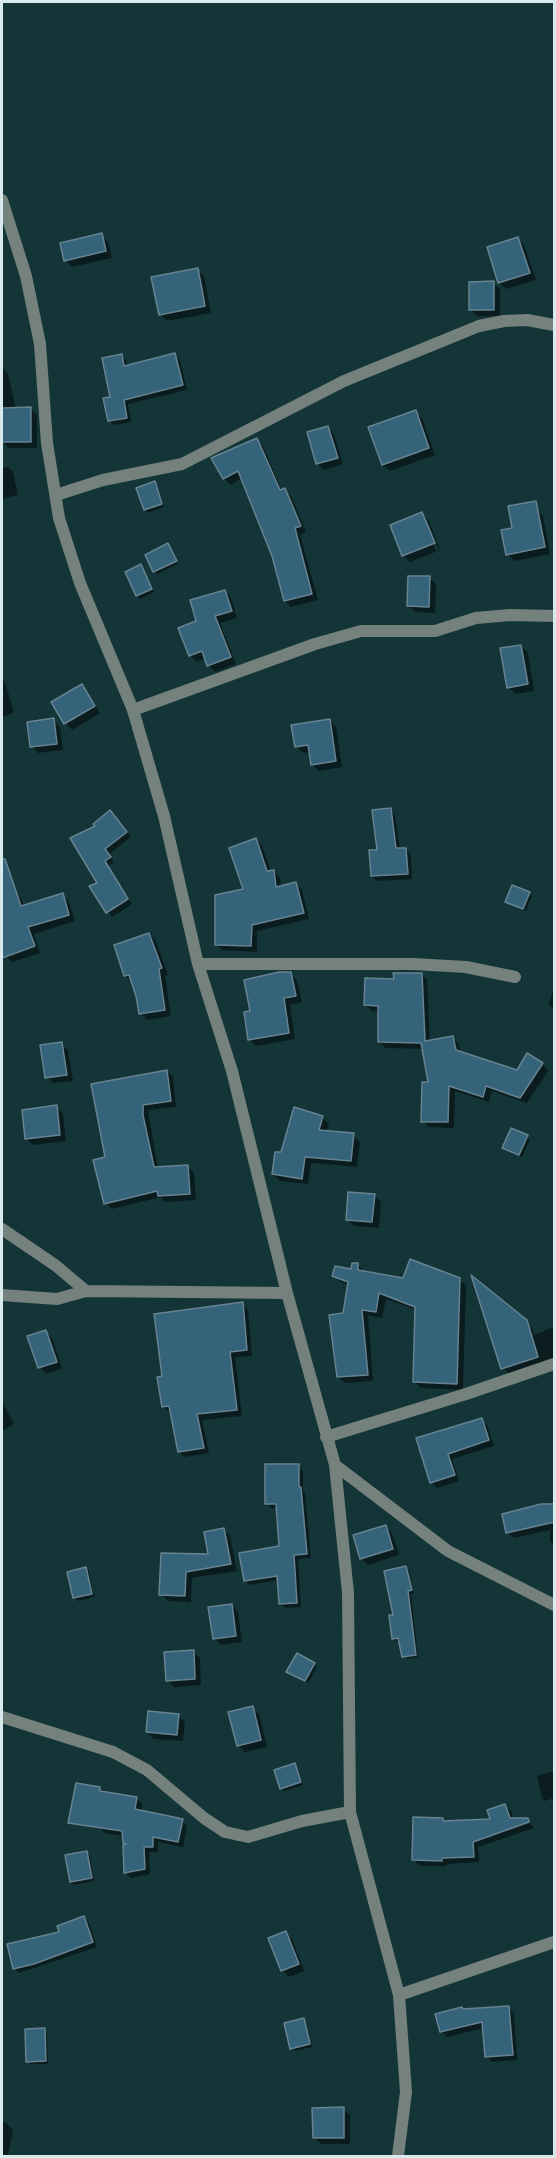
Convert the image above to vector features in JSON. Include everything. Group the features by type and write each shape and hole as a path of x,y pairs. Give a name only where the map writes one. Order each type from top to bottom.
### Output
{"street":[{"path":"2,200 26,276 40,344 47,443 59,519 80,583 133,710 164,816 198,964 232,1071 287,1293 335,1465 348,1593 350,1812 399,1995 406,2092 398,2157"},
{"path":"56,495 103,480 182,464 344,381 479,326 504,321 527,320 555,325"},
{"path":"133,710 315,644 361,631 435,631 476,618 510,615 555,616"},
{"path":"198,964 413,964 466,967 515,977"},
{"path":"2,1229 55,1265 86,1291"},
{"path":"4,1297 57,1299 86,1291 287,1293"},
{"path":"326,1437 555,1364"},
{"path":"335,1465 448,1551 555,1605"},
{"path":"2,1718 113,1752 147,1770 204,1818 225,1832 248,1837 302,1821 350,1812"},
{"path":"399,1995 555,1942"}],"building":[{"path":"102,233 106,251 64,261 60,243"},
{"path":"518,237 530,273 498,283 487,247"},
{"path":"198,268 205,306 159,315 151,277"},
{"path":"494,281 494,310 469,310 469,282"},
{"path":"175,353 183,385 124,400 127,418 108,421 103,398 110,397 102,358 122,354 124,366"},
{"path":"31,407 31,442 2,442 2,408"},
{"path":"416,410 429,448 382,465 368,427"},
{"path":"328,426 338,458 316,464 307,432"},
{"path":"257,438 280,490 285,488 301,526 295,528 312,594 284,601 272,556 238,471 223,479 211,458"},
{"path":"155,481 162,504 144,510 136,488"},
{"path":"536,501 545,547 506,555 501,530 512,528 508,506"},
{"path":"422,512 435,543 402,556 390,525"},
{"path":"168,543 177,561 153,572 145,555"},
{"path":"141,564 152,589 136,596 125,572"},
{"path":"408,576 430,576 429,607 407,606"},
{"path":"225,590 232,611 215,616 231,657 207,666 202,651 189,656 178,628 196,621 190,600"},
{"path":"521,645 528,684 507,688 500,648"},
{"path":"82,684 95,706 64,724 51,702"},
{"path":"54,718 57,744 30,747 27,722"},
{"path":"330,719 336,761 311,765 308,745 295,747 291,725"},
{"path":"391,808 396,848 406,848 408,874 371,876 369,850 377,850 372,810"},
{"path":"110,810 127,832 105,849 111,857 105,861 128,899 106,913 89,886 97,883 70,838 95,826 93,824"},
{"path":"256,838 267,871 274,870 276,887 296,882 304,913 252,925 251,946 215,945 215,895 243,889 229,848"},
{"path":"2,859 5,859 21,906 63,893 69,915 28,927 35,946 2,958"},
{"path":"512,885 530,892 523,909 505,902"},
{"path":"149,933 162,968 159,969 165,1010 139,1014 129,975 124,976 114,945"},
{"path":"279,972 291,972 296,996 284,998 289,1033 248,1040 244,1012 250,1011 244,980"},
{"path":"393,973 422,973 425,1041 453,1036 456,1050 517,1070 527,1053 543,1063 520,1098 486,1086 483,1097 449,1086 448,1122 421,1122 422,1082 428,1082 421,1043 378,1042 378,1006 364,1005 365,978 394,979"},
{"path":"62,1042 67,1075 45,1078 40,1045"},
{"path":"167,1070 171,1101 143,1105 143,1115 154,1167 188,1165 190,1194 158,1196 157,1191 104,1204 93,1160 105,1157 91,1084"},
{"path":"57,1105 60,1135 25,1139 22,1110"},
{"path":"294,1107 323,1116 319,1130 354,1133 351,1161 305,1157 302,1179 272,1174 275,1152 281,1152"},
{"path":"511,1128 528,1135 519,1155 502,1148"},
{"path":"348,1192 375,1194 372,1222 346,1220"},
{"path":"410,1259 460,1278 457,1384 413,1382 415,1307 379,1293 376,1312 362,1310 368,1375 337,1377 329,1315 343,1313 348,1282 332,1276 335,1266 351,1269 352,1263 358,1263 358,1270 403,1278"},
{"path":"471,1275 527,1320 538,1357 501,1369"},
{"path":"243,1302 247,1350 230,1352 237,1410 197,1414 204,1448 178,1452 169,1406 162,1407 157,1377 162,1376 154,1314"},
{"path":"46,1330 57,1362 38,1368 27,1336"},
{"path":"482,1418 489,1440 448,1454 455,1475 430,1483 416,1438"},
{"path":"265,1464 299,1464 299,1487 301,1487 307,1554 294,1555 297,1603 279,1604 277,1576 244,1581 239,1553 279,1546 276,1504 265,1504"},
{"path":"541,1504 555,1504 555,1522 506,1533 502,1514"},
{"path":"386,1525 393,1549 360,1559 353,1535"},
{"path":"224,1528 231,1564 186,1572 185,1596 159,1595 161,1553 208,1554 204,1532"},
{"path":"406,1566 412,1590 408,1591 416,1655 402,1657 398,1638 392,1639 389,1615 393,1615 384,1571"},
{"path":"86,1567 92,1594 73,1598 67,1572"},
{"path":"232,1604 236,1636 213,1639 208,1607"},
{"path":"194,1650 195,1679 166,1681 164,1652"},
{"path":"297,1653 315,1663 305,1681 286,1672"},
{"path":"253,1706 261,1740 237,1746 228,1712"},
{"path":"148,1711 179,1714 177,1735 146,1732"},
{"path":"295,1763 301,1782 280,1789 274,1770"},
{"path":"76,1783 100,1787 100,1791 137,1797 135,1809 183,1819 178,1842 153,1837 153,1847 144,1847 145,1869 124,1873 123,1845 126,1844 123,1843 122,1831 68,1823"},
{"path":"505,1804 510,1818 528,1818 529,1822 473,1842 474,1857 442,1858 442,1861 412,1860 413,1817 443,1818 443,1821 490,1819 487,1810"},
{"path":"87,1851 92,1878 70,1882 65,1855"},
{"path":"84,1916 93,1942 34,1964 13,1969 7,1944 59,1932 57,1926"},
{"path":"286,1931 299,1964 281,1971 268,1938"},
{"path":"509,2006 513,2055 485,2057 482,2022 440,2032 435,2014 462,2007 463,2009"},
{"path":"304,2018 310,2044 290,2049 284,2023"},
{"path":"45,2028 46,2061 26,2062 25,2029"},
{"path":"344,2107 344,2138 313,2138 312,2108"}]}
